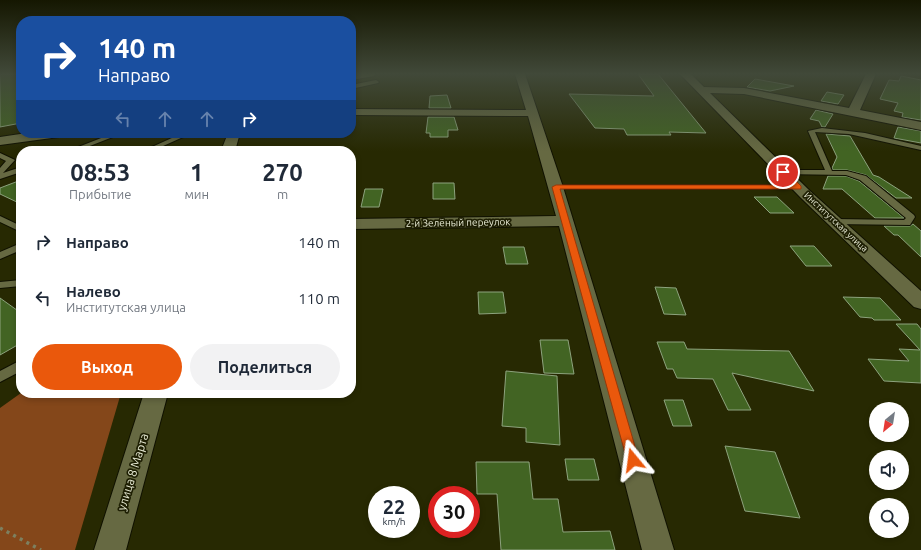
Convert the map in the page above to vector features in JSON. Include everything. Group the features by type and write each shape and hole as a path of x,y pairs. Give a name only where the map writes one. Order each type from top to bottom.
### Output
{"street":[{"path":"528,100 556,187 658,550"},
{"name":"Институтская улица","path":"710,100 783,172 921,302"},
{"path":"787,100 921,126"},
{"path":"853,113 859,100"},
{"path":"356,112 532,113"},
{"path":"0,141 22,138"},
{"name":"2-й Зелёный переулок","path":"356,224 565,221"},
{"name":"улица 8 Марта","path":"110,550 155,398"}],"lane":[{"path":"829,172 811,131 820,129 854,134 921,148"},
{"path":"85,146 106,138"},
{"path":"158,146 177,138"},
{"path":"0,155 12,160"},
{"path":"0,164 12,160"},
{"path":"0,172 12,160"},
{"path":"0,177 16,171"},
{"path":"783,172 847,173 863,178 911,217 907,224 836,222"},
{"path":"556,187 799,187"},
{"path":"0,219 16,227"},
{"path":"0,256 16,248"},
{"path":"0,285 16,283"},
{"path":"0,377 16,368"}],"path":[{"path":"0,528 41,550"}],"shaded area":[{"path":"16,397 16,398 120,398 75,550 0,550 0,408"}],"building":[{"path":"0,100 16,100 16,124 0,127"},
{"path":"430,100 448,100 451,108 429,108"},
{"path":"573,100 679,100 706,133 669,132 671,135 627,135 624,129 595,128"},
{"path":"822,100 841,100 838,104 821,101"},
{"path":"883,100 921,100 921,120 902,117 903,113 894,111 898,103"},
{"path":"816,110 833,114 825,127 822,127 819,121 810,119"},
{"path":"428,117 454,117 458,130 448,130 448,137 430,137 430,133 426,133"},
{"path":"898,127 921,131 921,143 894,138"},
{"path":"826,134 850,136 873,175 879,177 912,198 896,198 866,175 847,170 833,170 832,168 837,157"},
{"path":"828,176 846,176 859,181 904,218 875,218 842,189 823,189"},
{"path":"16,182 16,202 0,194 0,188"},
{"path":"433,183 454,183 455,199 433,199"},
{"path":"365,189 383,189 379,207 361,207"},
{"path":"754,197 777,197 794,213 770,213"},
{"path":"913,224 921,231 921,257 898,235 894,235 884,226 910,226"},
{"path":"790,246 814,246 832,266 806,266"},
{"path":"503,247 524,247 528,264 506,264"},
{"path":"655,287 676,288 686,315 664,314"},
{"path":"478,292 503,292 506,313 479,314"},
{"path":"843,297 880,298 901,320 874,320 872,318 860,317"},
{"path":"0,298 16,309 16,346 0,355"},
{"path":"896,324 917,324 921,329 921,383 884,381 868,359 909,361 899,349 920,350"},
{"path":"540,340 568,340 574,374 544,373"},
{"path":"657,342 684,342 687,349 789,351 814,391 732,373 751,410 728,410 713,379 677,378 673,369 667,369"},
{"path":"506,371 557,376 560,445 526,442 526,428 502,426"},
{"path":"664,400 683,400 692,426 673,426"},
{"path":"725,446 775,452 800,518 745,511"},
{"path":"565,459 594,459 599,480 568,480"},
{"path":"476,462 529,462 533,499 558,499 563,532 610,531 615,550 501,550 497,494 480,494 480,486 477,486"}],"route":[{"path":"633,460 556,187 799,187 783,172"}]}
